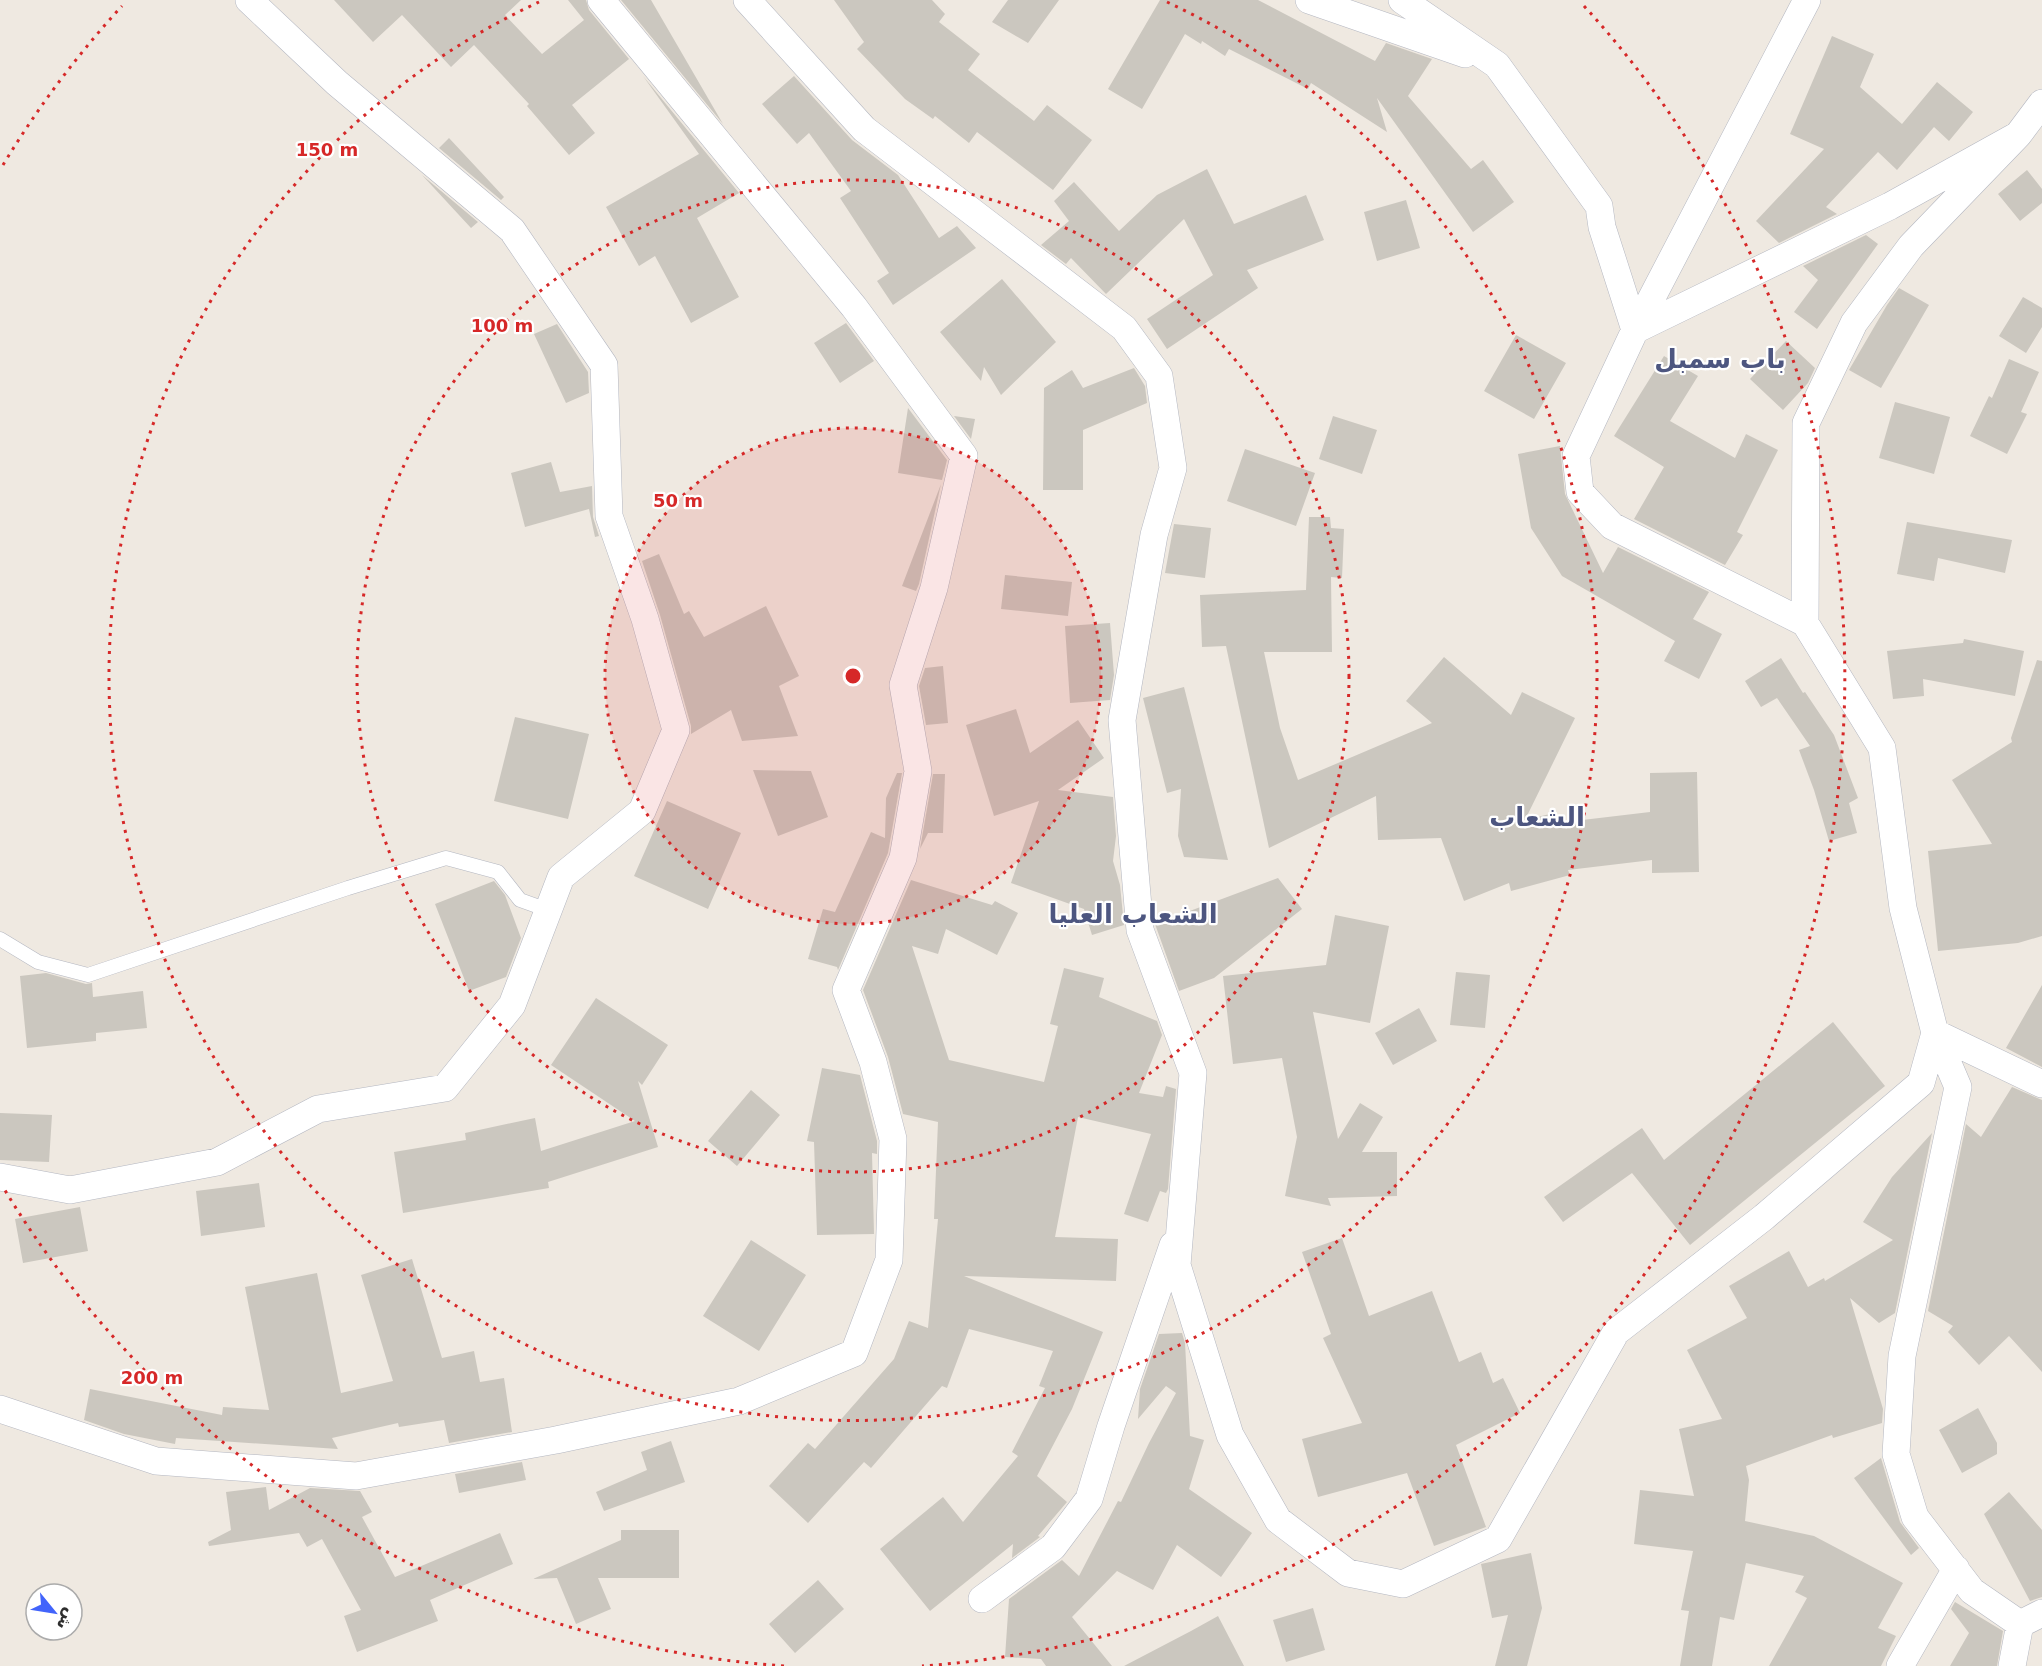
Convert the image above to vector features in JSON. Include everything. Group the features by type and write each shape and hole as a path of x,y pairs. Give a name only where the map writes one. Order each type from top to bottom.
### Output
{"street":[{"path":"0,1177 70,1190 217,1162 318,1109 444,1088 512,1005 561,877 642,811 676,730 645,619 609,516 604,365 513,231 337,82 249,0"},
{"path":"0,1409 156,1461 356,1476 556,1440 740,1401 854,1353 889,1260 893,1139 873,1062 846,990 903,858 918,771 903,686 934,588 964,456 854,307 601,0"},
{"path":"747,0 864,129 1124,328 1159,376 1173,468 1155,535 1122,720 1140,930 1193,1073 1177,1265 1230,1435 1278,1520 1348,1573 1403,1584 1498,1539 1616,1332 1764,1217 1921,1083 1935,1033"},
{"path":"1309,0 1497,65"},
{"path":"1402,0 1497,65 1599,206 1602,227 1635,330"},
{"path":"1807,0 1635,330 1576,456 1580,492 1612,526 1805,623 1882,748 1903,908 1935,1033 1958,1087 1902,1356 1896,1454 1915,1517 1972,1591 2031,1619 2012,1666"},
{"path":"1805,623 1806,423 1854,323 1911,246 2018,135 2042,103"},
{"path":"1635,330 1890,206 2018,135"},
{"path":"1935,1033 2042,1084"},
{"path":"982,1599 1053,1546 1089,1499 1111,1426 1181,1222"},
{"path":"1900,1666 1956,1569"}],"lane":[{"path":"0,939 38,962 88,975 348,888 446,858 498,872 520,900 548,910"}],"building":[{"path":"334,0 521,0 505,15 542,54 584,20 568,0 586,0 589,10 629,59 572,105 595,133 569,155 527,106 529,104 474,45 451,67 402,15 373,42"},
{"path":"621,0 651,0 723,124"},
{"path":"834,0 932,0 945,14 939,22 980,54 968,70 1034,121 1047,105 1092,140 1053,190 977,132 969,143 935,116 933,119 905,99 857,49 864,42"},
{"path":"1008,0 1059,0 1028,43 992,22"},
{"path":"1160,0 1258,0 1375,61 1386,43 1432,59 1408,96 1471,169 1483,160 1514,202 1473,232 1377,98 1387,132 1311,83 1308,89 1229,49 1225,56 1202,41 1201,44 1185,34 1142,109 1108,89"},
{"path":"1832,36 1874,54 1860,87 1902,124 1937,82 1973,112 1949,141 1934,127 1897,170 1878,152 1826,207 1837,214 1779,243 1756,221 1824,149 1790,134"},
{"path":"643,76 739,193 697,218 739,297 691,323 655,256 639,266 606,207 699,154"},
{"path":"794,76 852,140 898,175 939,238 957,226 976,248 893,305 877,281 889,273 840,198 851,191 809,133 797,144 762,104"},
{"path":"449,138 504,197 501,200 439,148"},
{"path":"1207,169 1234,224 1306,195 1324,240 1247,270 1258,288 1167,349 1147,319 1213,275 1184,219 1106,294 1071,258 1066,264 1041,245 1069,221 1054,201 1074,182 1119,231 1157,195"},
{"path":"2027,170 2042,189 2042,203 2020,221 1998,194"},
{"path":"422,175 478,222 471,228"},
{"path":"1406,200 1420,248 1377,261 1364,212"},
{"path":"1866,235 1878,244 1817,329 1794,312 1818,280 1803,266"},
{"path":"1002,279 1056,342 1001,395 984,367 981,381 940,332"},
{"path":"1899,288 1929,305 1881,388 1849,370"},
{"path":"2023,297 2042,308 2042,327 2026,353 1999,336"},
{"path":"846,323 874,361 840,383 814,343"},
{"path":"557,324 588,372 589,393 566,403 534,334"},
{"path":"1516,335 1566,363 1534,419 1484,391"},
{"path":"1786,341 1815,368 1808,383 1783,410 1750,379"},
{"path":"1664,356 1698,376 1670,421 1735,458 1746,434 1778,450 1737,532 1743,535 1725,565 1634,519 1664,467 1614,436"},
{"path":"2009,359 2039,372 2021,412 2027,414 2007,454 1970,436 1989,396 1992,398"},
{"path":"1134,368 1145,386 1147,403 1083,430 1083,490 1043,490 1044,388 1072,370 1083,388"},
{"path":"1895,402 1950,417 1934,474 1879,458"},
{"path":"908,408 947,460 942,480 898,473"},
{"path":"954,416 975,419 971,439"},
{"path":"1333,416 1377,430 1362,474 1319,459"},
{"path":"1560,446 1565,494 1603,573 1618,547 1709,592 1693,619 1722,634 1699,679 1664,661 1675,641 1562,576 1531,528 1518,454"},
{"path":"1245,449 1315,473 1296,526 1227,501"},
{"path":"551,462 560,492 592,486 593,517 599,536 595,537 589,509 525,527 511,473"},
{"path":"941,484 919,584 916,591 902,586"},
{"path":"1309,517 1330,517 1331,528 1344,529 1342,578 1331,577 1332,652 1264,652 1280,728 1298,780 1432,723 1406,701 1444,657 1511,715 1522,692 1575,718 1525,820 1554,813 1557,823 1650,812 1650,773 1697,772 1699,872 1652,873 1652,860 1568,870 1570,875 1511,891 1509,883 1464,901 1441,838 1378,840 1376,796 1269,848 1226,646 1202,647 1200,595 1306,590"},
{"path":"1907,522 2012,540 2005,573 1938,558 1934,581 1897,574"},
{"path":"1174,524 1211,528 1205,578 1165,573"},
{"path":"659,554 684,614 689,611 704,637 766,606 799,676 779,686 798,736 742,741 731,710 691,734 691,726 660,615 642,561"},
{"path":"1005,575 1072,582 1068,616 1001,609"},
{"path":"1110,623 1114,675 1110,700 1070,703 1065,626"},
{"path":"1964,639 2024,651 2015,696 1923,679 1924,696 1893,699 1887,651 1963,643"},
{"path":"1781,658 1834,735 1858,798 1849,803 1857,833 1829,841 1799,750 1810,746 1777,698 1761,707 1745,681"},
{"path":"2037,660 2042,661 2042,936 2018,943 1938,951 1928,851 1992,844 1952,780 2012,742 2011,738"},
{"path":"943,666 948,723 926,725 919,686 925,668"},
{"path":"1184,687 1228,860 1184,857 1178,836 1181,789 1167,793 1143,698"},
{"path":"1016,709 1030,753 1078,720 1104,758 1058,790 1113,797 1116,836 1113,861 1120,885 1124,925 1092,935 1084,909 1011,883 1039,801 994,816 966,725"},
{"path":"515,717 589,734 568,819 494,801"},
{"path":"753,770 811,771 828,817 778,836"},
{"path":"897,773 902,773 888,853 838,970 837,967 808,959 823,909 835,912 871,832 885,838 886,798"},
{"path":"933,774 945,774 943,833 928,833 920,849"},
{"path":"667,801 741,833 708,909 634,876"},
{"path":"1278,878 1302,909 1214,978 1179,991 1155,924"},
{"path":"911,880 992,905 995,901 1018,913 997,955 946,929 938,954 912,946 949,1060 1044,1082 1058,1026 1050,1024 1064,968 1104,978 1099,997 1157,1021 1162,1035 1139,1093 1163,1097 1166,1086 1176,1089 1168,1189 1166,1193 1160,1191 1148,1222 1124,1214 1151,1134 1078,1117 1055,1237 1118,1239 1116,1281 964,1276 1103,1332 1072,1409 1037,1476 1067,1502 1038,1536 1040,1537 1012,1558 1013,1544 930,1611 880,1549 943,1497 963,1522 1018,1456 1012,1452 1045,1388 1039,1386 1053,1351 969,1329 947,1388 942,1386 871,1468 864,1462 808,1523 769,1486 808,1443 815,1449 894,1359 909,1321 928,1328 938,1219 934,1219 938,1122 903,1114 888,1057 863,990"},
{"path":"494,881 505,895 521,938 506,977 469,991 435,904"},
{"path":"1335,915 1389,926 1370,1023 1313,1012 1338,1139 1360,1103 1383,1117 1362,1152 1397,1152 1397,1196 1328,1198 1331,1206 1285,1196 1297,1137 1282,1058 1233,1064 1223,976 1326,965"},
{"path":"1456,972 1490,975 1485,1028 1450,1025"},
{"path":"46,973 86,984 92,983 93,997 143,991 147,1028 96,1033 96,1041 27,1048 20,976"},
{"path":"2042,985 2042,1067 2006,1048"},
{"path":"596,998 668,1045 642,1085 638,1081 658,1147 548,1182 549,1188 403,1213 394,1152 466,1140 465,1133 535,1118 541,1151 635,1121 551,1065"},
{"path":"1419,1008 1437,1041 1393,1065 1375,1033"},
{"path":"1833,1022 1885,1086 1690,1245 1632,1173 1563,1222 1544,1197 1642,1128 1664,1160"},
{"path":"822,1068 860,1075 877,1141 877,1154 872,1153 874,1234 817,1235 814,1142 807,1141"},
{"path":"2012,1087 2042,1100 2042,1372 2009,1336 1979,1365 1948,1332 1953,1326 1928,1311 1966,1124 1981,1137"},
{"path":"751,1090 780,1115 737,1166 708,1141"},
{"path":"0,1113 52,1115 49,1162 0,1160"},
{"path":"1932,1133 1895,1313 1879,1323 1850,1298 1883,1409 1882,1423 1833,1438 1832,1435 1746,1466 1749,1480 1745,1521 1814,1536 1903,1583 1878,1628 1896,1636 1881,1666 1769,1666 1807,1598 1795,1592 1804,1576 1746,1563 1734,1620 1720,1617 1712,1666 1680,1666 1689,1611 1681,1610 1693,1551 1634,1544 1640,1490 1694,1496 1679,1429 1722,1419 1687,1350 1747,1318 1729,1286 1789,1251 1808,1287 1824,1278 1825,1281 1893,1240 1863,1222 1892,1177"},
{"path":"259,1183 265,1227 201,1236 196,1191"},
{"path":"80,1207 88,1251 23,1263 15,1219"},
{"path":"1342,1238 1369,1316 1432,1291 1459,1362 1481,1352 1493,1383 1503,1378 1520,1413 1456,1445 1486,1527 1434,1546 1407,1473 1318,1497 1302,1439 1362,1423 1323,1338 1331,1334 1302,1252"},
{"path":"751,1240 806,1275 759,1351 703,1316"},
{"path":"412,1259 442,1358 474,1351 480,1382 504,1378 512,1432 449,1443 444,1420 399,1427 398,1423 332,1438 338,1449 176,1438 175,1444 124,1434 84,1420 90,1389 222,1415 223,1407 269,1410 245,1287 317,1273 341,1393 393,1381 361,1275"},
{"path":"1182,1333 1185,1343 1190,1436 1204,1440 1189,1489 1252,1533 1221,1577 1177,1545 1153,1590 1117,1571 1072,1617 1112,1666 1046,1666 1041,1659 1005,1657 1009,1599 1062,1560 1079,1576 1118,1501 1121,1502 1176,1393 1166,1386 1138,1419 1140,1389 1159,1334"},
{"path":"1978,1408 1997,1443 1997,1454 1962,1473 1939,1430"},
{"path":"671,1441 685,1482 604,1511 596,1492 647,1470 641,1452"},
{"path":"1881,1458 1900,1522 1919,1548 1911,1555 1854,1478"},
{"path":"522,1462 526,1480 459,1493 455,1474"},
{"path":"266,1487 269,1510 310,1488 360,1491 372,1512 362,1517 395,1577 500,1533 513,1564 430,1600 438,1621 357,1652 344,1616 361,1610 322,1539 307,1547 299,1533 209,1546 208,1542 231,1530 226,1492"},
{"path":"2009,1492 2042,1530 2042,1597 2030,1601 1984,1514"},
{"path":"621,1530 679,1530 679,1578 598,1578 611,1609 576,1624 557,1578 533,1579 621,1540"},
{"path":"1531,1553 1542,1608 1527,1666 1495,1666 1508,1615 1492,1618 1481,1564"},
{"path":"818,1580 844,1609 795,1653 769,1624"},
{"path":"1955,1602 2003,1631 1997,1666 1950,1666 1969,1633 1951,1609"},
{"path":"1313,1608 1325,1650 1286,1662 1273,1620"},
{"path":"1218,1616 1244,1666 1124,1666 1191,1631"}],"district":[{"name":"باب سمبل","path":"1720,359"},
{"name":"الشعاب","path":"1537,817"},
{"name":"الشعاب العليا","path":"1133,914"}]}
